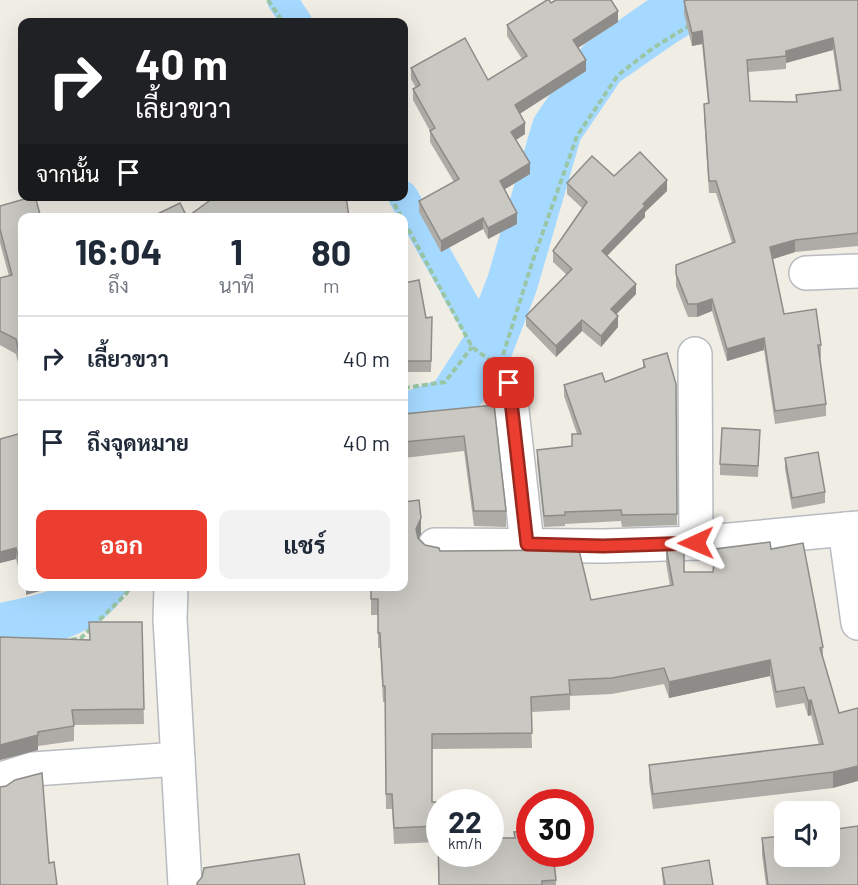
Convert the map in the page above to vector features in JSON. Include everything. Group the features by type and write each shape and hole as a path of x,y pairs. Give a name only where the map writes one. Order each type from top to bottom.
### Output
{"street":[{"path":"806,273 858,271"},
{"path":"695,354 696,543"},
{"path":"504,369 527,544"},
{"path":"435,545 603,546 696,543 851,528 858,622"},
{"path":"171,591 170,619 185,885"},
{"path":"0,783 4,778 33,769 178,759"}],"path":[{"path":"268,0 280,18"},
{"path":"408,228 472,347 504,369 532,263 577,136 618,75 652,48 702,18"},
{"path":"408,387 445,382 472,347"},
{"path":"61,643 81,638 128,591"}],"building":[{"path":"547,0 551,3 556,0 611,0 618,11 573,40 586,60 515,105 525,123 511,132 530,163 500,181 517,213 488,228 483,218 441,241 419,201 459,179 430,131 435,128 413,89 420,85 411,68 465,38 488,80 527,56 507,25"},
{"path":"858,0 858,233 795,240 770,247 784,314 816,309 826,404 775,411 764,338 727,349 712,299 697,304 688,304 676,274 676,265 735,242 716,181 709,181 704,104 709,103 702,31 692,33 684,1","holes":["833,38 841,90 796,95 797,102 750,101 747,60 786,56 786,51"]},
{"path":"640,152 667,180 602,251 636,284 611,309 618,316 601,336 582,320 556,346 526,316 572,269 553,251 587,202 567,183 592,156 614,176"},
{"path":"18,201 36,201 40,213 18,213 18,348 16,339 0,331 0,278 12,275 0,229 0,206"},
{"path":"209,201 347,201 348,213 193,213"},
{"path":"180,203 185,213 159,213"},
{"path":"419,280 426,318 432,317 431,361 408,361 408,282"},
{"path":"667,353 676,384 677,514 622,515 621,510 565,512 565,515 544,516 537,450 572,446 572,434 581,434 564,385 602,373 605,382 645,367 643,360"},
{"path":"494,405 506,511 474,511 464,436 408,442 408,414"},
{"path":"722,428 760,430 758,466 720,464"},
{"path":"18,434 18,556 16,548 0,552 0,439"},
{"path":"818,452 825,492 792,498 785,458"},
{"path":"419,500 421,518 416,529 418,538 425,545 439,548 440,551 579,550 591,600 673,585 666,547 684,547 684,572 713,572 715,549 770,542 771,549 803,543 823,647 820,648 839,713 858,708 858,766 833,772 653,794 649,765 823,744 811,700 808,701 804,687 776,692 770,660 669,682 664,668 612,678 569,680 570,694 531,697 532,733 432,734 432,789 426,789 426,827 394,828 392,794 386,794 385,686 383,686 380,633 378,633 378,599 371,599 371,591 408,591 408,501"},
{"path":"89,622 142,622 144,709 72,710 74,726 38,732 38,735 0,745 0,637 90,640"},
{"path":"42,773 49,863 54,862 57,885 0,885 0,787 15,780"},
{"path":"858,826 858,885 768,885 762,838 774,837 774,867 840,867 840,829"},
{"path":"514,832 516,832 516,867 554,867 556,880 542,881 542,885 439,885 439,867 504,867 504,838 515,838"},
{"path":"299,854 305,885 197,885 204,868"},
{"path":"709,860 713,885 665,885 662,868"}],"waterway":[{"path":"282,0 294,18"},
{"path":"408,418 452,402 488,346 512,284 557,129 602,63 697,0"},
{"path":"406,201 488,346"},
{"path":"0,629 41,620 67,611 95,591"}],"route":[{"path":"509,383 527,544 603,546 696,543"}]}
